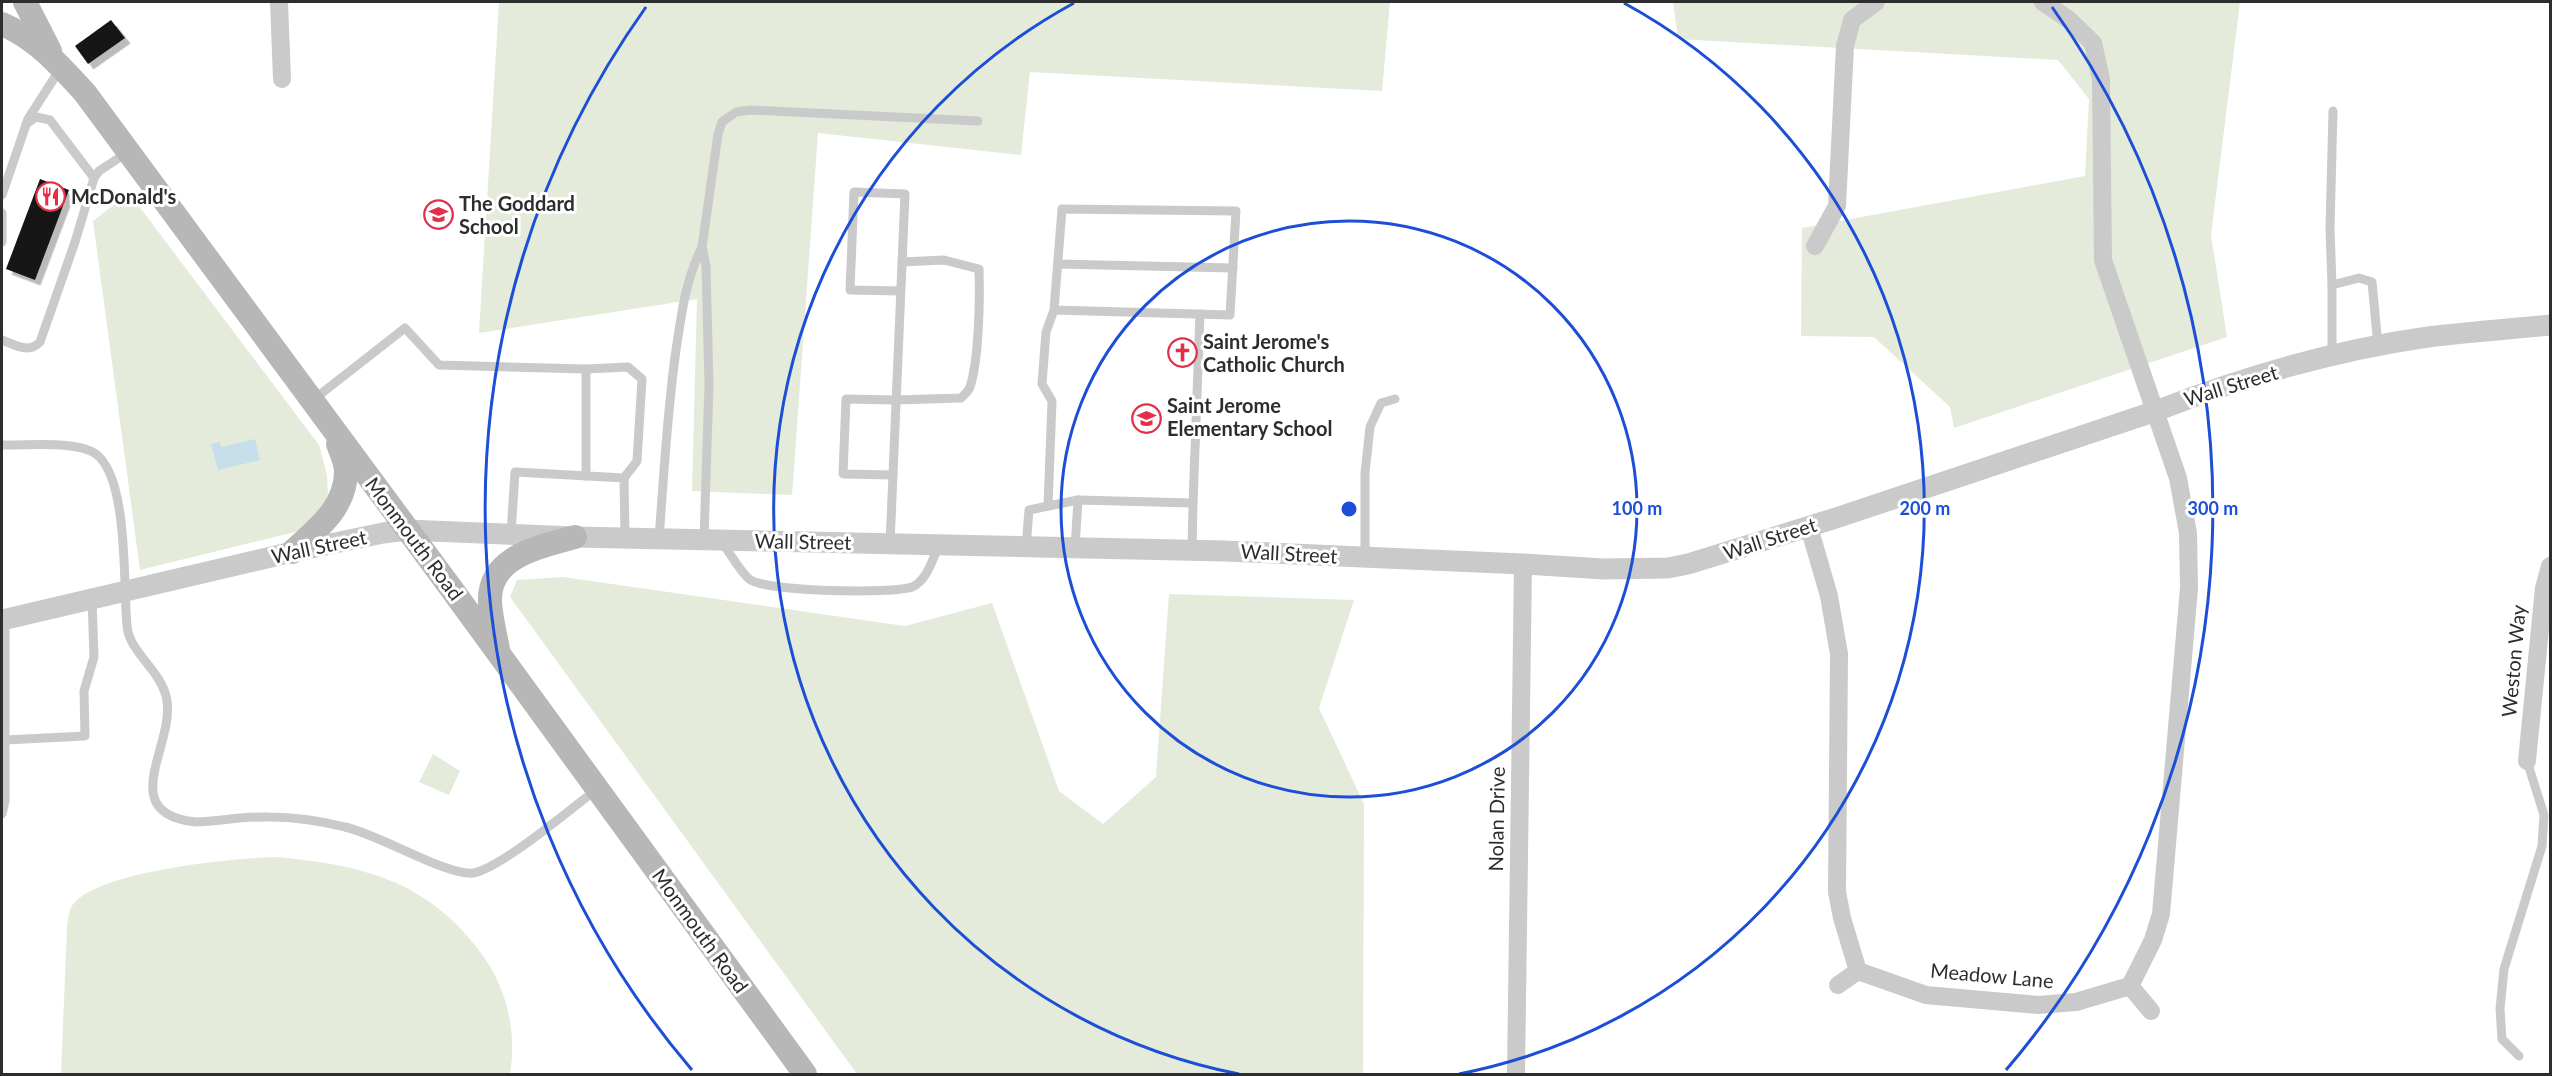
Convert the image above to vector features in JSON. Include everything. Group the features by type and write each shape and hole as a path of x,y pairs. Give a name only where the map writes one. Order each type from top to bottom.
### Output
{"main road":[{"path":"25,2 58,63"},
{"name":"Monmouth Road","path":"2,24 27,38 58,63 85,93 499,654 805,1074"},
{"path":"292,552 325,522 343,498 346,470 333,430"},
{"path":"499,654 490,602 491,585 498,572 519,555 574,537"}],"street":[{"path":"279,2 282,80"},
{"path":"1815,246 1837,206 1845,46 1852,20 1876,2"},
{"path":"2043,2 2068,19 2093,43 2101,79 2103,260 2178,478 2188,533 2189,588 2161,914 2153,940 2130,987 2151,1011"},
{"name":"Wall Street","path":"3,620 292,552 383,532 407,530 574,537 1192,550 1593,569 1668,568 1716,556 1809,527 2156,411 2201,393 2378,346 2428,338 2550,325"},
{"path":"1809,527 1829,596 1839,654 1838,892 1842,918 1858,970 1838,986"},
{"name":"Nolan Drive","path":"1516,1074 1523,564"},
{"name":"Weston Way","path":"2527,761 2544,588 2550,566"},
{"name":"Meadow Lane","path":"1858,970 1926,995 2038,1005 2076,1002 2130,987"}],"lane":[{"path":"2,195 26,126 58,63"},
{"path":"659,538 671,387 681,317 689,274 702,247 722,122 736,112 750,110 978,121"},
{"path":"2332,357 2330,228 2333,111"},
{"path":"26,126 36,117 50,120 94,177"},
{"path":"2,340 24,348 34,348 40,342 75,242 94,177 99,171 128,152"},
{"path":"890,544 896,400 901,291 905,194 855,192 850,290 901,291"},
{"path":"1048,506 1052,401 1042,384 1046,332 1054,310 1062,209 1236,211 1230,315 1054,310"},
{"path":"2,213 2,242"},
{"path":"702,247 706,266 712,540 749,579 757,583 768,586 831,591 911,587 923,577 939,545"},
{"path":"893,475 843,474 846,399 961,398 969,390 980,295 979,269 944,260 902,262"},
{"path":"1058,264 1233,268"},
{"path":"2332,285 2358,278 2372,282 2378,346"},
{"path":"1192,550 1200,314"},
{"path":"312,401 405,328 439,364 586,369 628,367 642,379 637,461 624,478 625,538"},
{"path":"586,369 586,476"},
{"path":"1365,557 1365,473 1370,427 1381,403 1395,399"},
{"path":"2,445 72,446 93,453 109,470 117,495 128,633 159,678 167,698 167,722 152,782 157,804 174,817 196,822 269,817 323,822 380,838 447,868 469,873 492,865 597,789"},
{"path":"511,534 515,472 624,478"},
{"path":"1026,547 1029,510 1078,500 1192,503"},
{"path":"1075,548 1078,500"},
{"path":"5,740 85,736 84,691 94,657 92,599"},
{"path":"2,813 5,801 3,620"},
{"path":"2519,1056 2502,1039 2500,1009 2504,969 2542,846 2544,815 2527,761"}],"green space":[{"path":"499,2 1390,2 1382,91 1030,72 1021,155 818,133 792,495 692,491 697,299 479,333"},
{"path":"1673,2 2240,2 2211,235 2227,337 1954,428 1950,407 1874,337 1801,336 1802,228 2085,176 2089,99 2058,60 1678,39"},
{"path":"129,193 319,445 327,475 328,496 320,511 299,531 140,570 93,221"},
{"path":"563,577 905,626 992,603 1059,791 1103,824 1156,777 1169,594 1354,600 1319,708 1364,804 1363,1074 857,1074 510,597 517,580"},
{"path":"433,754 460,771 449,795 419,782"},
{"path":"276,857 337,865 390,881 438,908 460,928 490,966 503,995 511,1026 510,1074 61,1074 67,928 70,911 75,902 90,891 140,874 230,860"}],"water":[{"path":"255,439 260,460 218,470 211,444 220,442 221,447"}],"building":[{"path":"111,20 125,38 88,64 75,46"},
{"path":"40,179 69,190 35,280 6,269"}],"place":[{"name":"McDonald's","path":"50,197"},
{"name":"The Goddard School","path":"438,215"},
{"name":"Saint Jerome's Catholic Church","path":"1182,353"},
{"name":"Saint Jerome Elementary School","path":"1146,418"}]}
